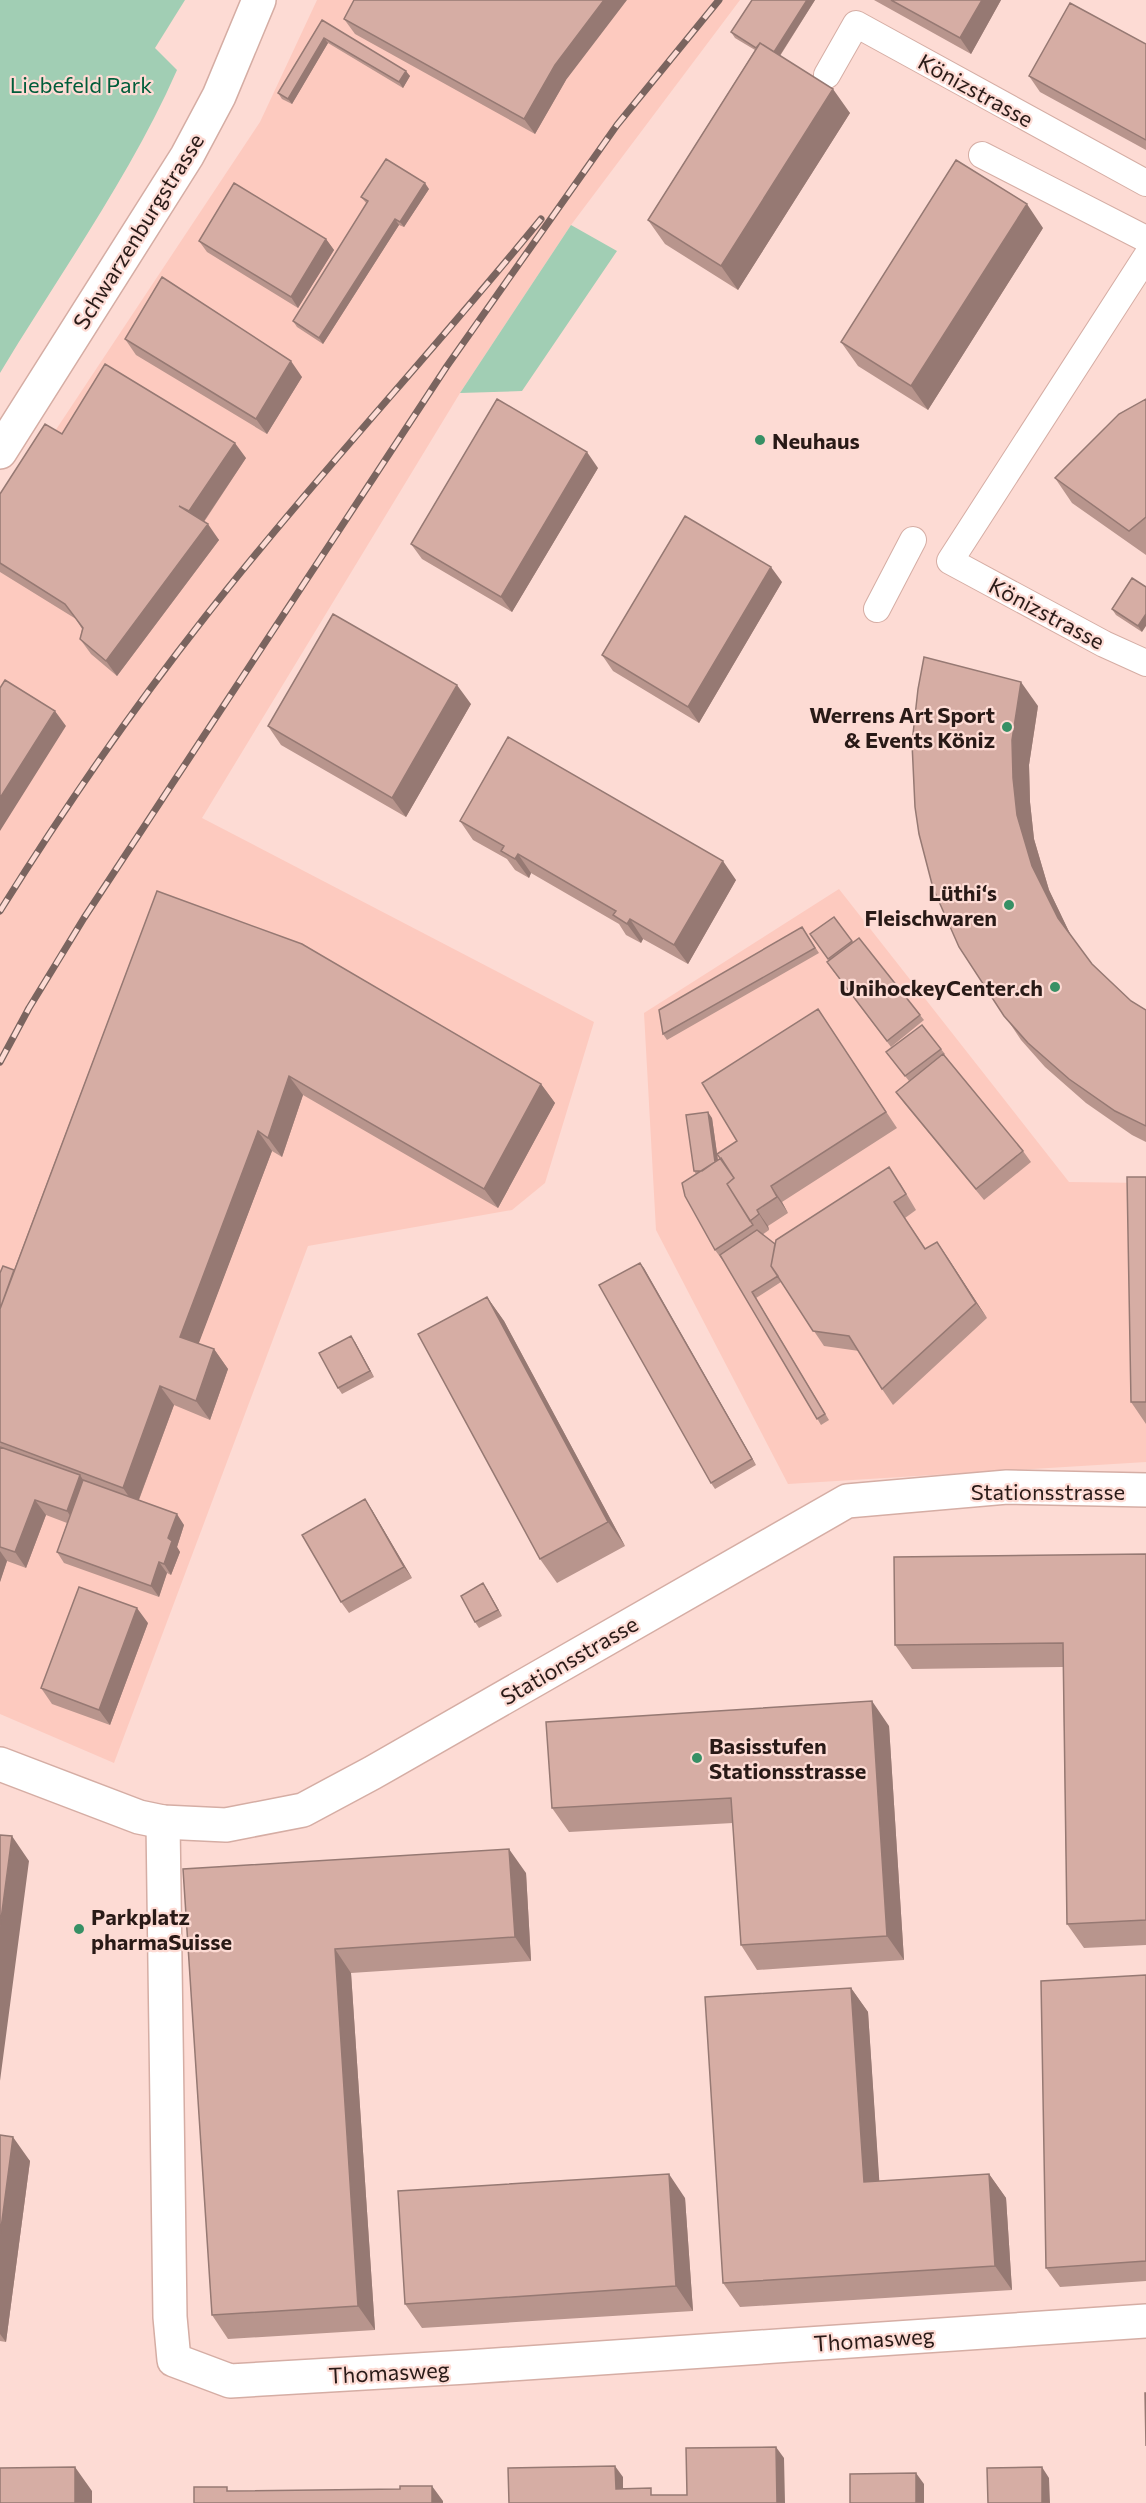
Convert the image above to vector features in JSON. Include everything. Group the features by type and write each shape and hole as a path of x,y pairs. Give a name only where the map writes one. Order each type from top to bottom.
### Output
{"street":[{"name":"Schwarzenburgstrasse","path":"0,452 187,156 219,96 259,0"},
{"name":"Stationsstrasse","path":"0,1764 139,1817 163,1822 226,1825 303,1810 847,1501 1007,1486 1146,1491"},
{"name":"Thomasweg","path":"163,1822 170,2317 174,2360 230,2381 1146,2321"}],"lane":[{"name":"Könizstrasse","path":"827,75 856,24 1146,183"},
{"path":"982,155 1146,239"},
{"name":"Könizstrasse","path":"1146,257 950,561 1104,644 1146,663"},
{"path":"877,609 913,540"}],"shaded area":[{"path":"317,0 740,0 571,225 460,393 202,818 594,1022 545,1183 512,1210 308,1246 114,1763 0,1714 0,514 260,122"},
{"path":"839,889 1069,1182 1146,1183 1146,1462 788,1484 656,1230 644,1013"}],"green space":[{"name":"Liebefeld Park","path":"0,0 185,0 155,48 177,70 158,110 116,187 0,373"},
{"path":"571,225 617,251 522,391 460,393"}],"building":[{"path":"354,0 604,0 555,65 524,119 344,19"},
{"path":"752,0 807,0 774,52 760,43 756,48 731,32"},
{"path":"891,0 982,0 960,38"},
{"path":"1070,3 1146,44 1146,140 1029,76"},
{"path":"322,20 406,71 399,82 324,38 288,99 278,93"},
{"path":"760,43 833,89 721,266 648,220"},
{"path":"386,159 425,183 400,222 395,219 319,338 293,321 368,201 361,197"},
{"path":"956,160 1027,204 911,386 841,342"},
{"path":"234,183 326,239 291,297 199,241"},
{"path":"162,277 291,361 256,419 125,339"},
{"path":"105,364 235,443 189,511 179,506 208,524 106,661 80,639 83,628 65,604 0,563 0,494 45,424 62,434"},
{"path":"497,399 587,452 501,597 411,544"},
{"path":"1146,399 1146,517 1129,531 1055,478 1119,414"},
{"path":"685,516 771,567 688,707 602,655"},
{"path":"1132,578 1146,587 1146,614 1138,626 1112,609"},
{"path":"333,614 457,685 392,798 268,726"},
{"path":"924,657 1021,682 1012,740 1017,815 1032,866 1058,918 1092,964 1131,1001 1146,1010 1146,1126 1115,1111 1069,1079 1028,1043 1004,1016 959,947 933,888 919,834 915,807 912,743"},
{"path":"5,680 55,711 0,798 0,688"},
{"path":"508,737 723,861 674,945 630,919 627,924 613,915 616,911 518,854 515,859 501,851 504,846 460,821"},
{"path":"157,891 302,944 541,1084 484,1189 289,1076 268,1138 258,1131 180,1337 214,1349 196,1401 160,1386 123,1488 0,1442 0,1309"},
{"path":"834,917 852,941 828,959 810,934"},
{"path":"802,927 815,948 663,1034 659,1010"},
{"path":"859,938 920,1015 887,1041 827,962"},
{"path":"818,1009 886,1112 771,1186 777,1197 757,1210 759,1214 750,1221 727,1184 734,1178 717,1154 737,1141 702,1083"},
{"path":"922,1025 941,1049 905,1076 886,1052"},
{"path":"943,1054 1023,1151 976,1189 896,1092"},
{"path":"708,1112 715,1162 702,1171 694,1171 686,1115"},
{"path":"721,1158 734,1178 727,1184 753,1225 715,1250 685,1196 682,1183"},
{"path":"889,1167 906,1194 894,1202 925,1249 937,1242 976,1303 882,1389 849,1336 813,1331 771,1266 776,1240"},
{"path":"1127,1177 1146,1177 1146,1402 1131,1402"},
{"path":"757,1230 775,1244 771,1266 778,1276 752,1292 825,1414 817,1419 720,1255"},
{"path":"640,1263 752,1459 711,1483 599,1285"},
{"path":"3,1266 14,1270 0,1309 0,1273"},
{"path":"487,1297 608,1522 540,1559 418,1334"},
{"path":"351,1336 370,1371 338,1388 319,1353"},
{"path":"0,1447 80,1475 67,1511 35,1500 15,1552 0,1547"},
{"path":"83,1480 177,1514 168,1538 172,1541 164,1564 159,1562 151,1586 57,1552"},
{"path":"365,1499 404,1567 341,1602 302,1535"},
{"path":"1146,1554 1146,1920 1067,1924 1063,1643 895,1645 894,1557"},
{"path":"483,1583 498,1610 475,1622 461,1596"},
{"path":"79,1587 137,1608 99,1710 41,1688"},
{"path":"872,1701 887,1936 741,1945 731,1798 552,1808 546,1722"},
{"path":"0,1835 12,1836 0,1927"},
{"path":"509,1849 515,1937 335,1949 358,2306 212,2315 183,1869"},
{"path":"1146,1975 1146,2261 1046,2268 1041,1981"},
{"path":"851,1988 864,2182 989,2174 995,2266 723,2283 705,1997"},
{"path":"0,2135 13,2137 0,2236"},
{"path":"669,2174 676,2286 405,2304 398,2191"},
{"path":"1145,2393 1146,2393 1146,2446"},
{"path":"776,2447 777,2503 509,2503 508,2468 615,2466 616,2489 651,2488 651,2495 687,2495 686,2448"},
{"path":"75,2467 75,2503 0,2503 0,2468"},
{"path":"1042,2467 1042,2503 988,2503 987,2468"},
{"path":"916,2473 916,2503 850,2503 850,2474"},
{"path":"400,2486 432,2486 432,2503 194,2503 194,2487 227,2487 227,2491 400,2489"}],"railway":[{"path":"0,1062 29,1008 84,918 447,366 617,125 719,0"},
{"path":"0,911 98,761 205,617 287,516 541,219"}],"place":[{"name":"Neuhaus","path":"760,440"},
{"name":"Werrens Art Sport & Events Köniz","path":"1007,727"},
{"name":"Lüthi‘s Fleischwaren","path":"1009,905"},
{"name":"UnihockeyCenter.ch","path":"1055,987"},
{"name":"Basisstufen Stationsstrasse","path":"697,1758"},
{"name":"Parkplatz pharmaSuisse","path":"79,1929"}]}
